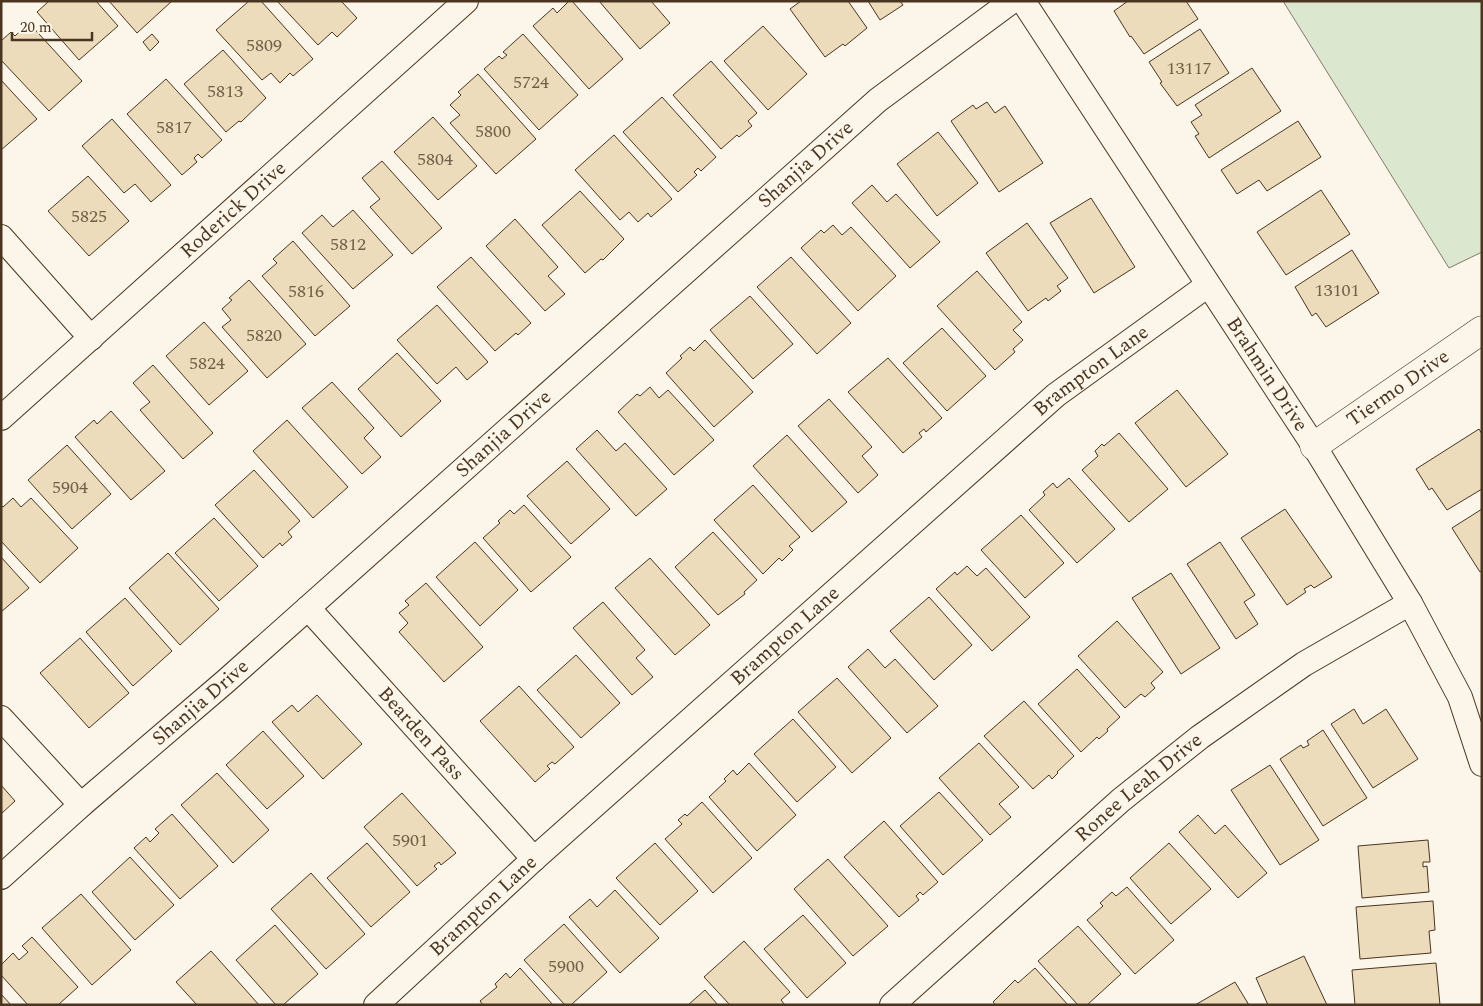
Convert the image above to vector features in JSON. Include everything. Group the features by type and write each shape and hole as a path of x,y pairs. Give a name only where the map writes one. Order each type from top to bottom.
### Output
{"street":[{"name":"Roderick Drive","path":"1,418 466,1"},
{"name":"Shanjia Drive","path":"1,877 81,805 226,681 878,100 1012,1"},
{"name":"Brahmin Drive","path":"1023,1 1314,446 1410,603 1460,697 1482,764"},
{"path":"1,237 91,338"},
{"name":"Brampton Lane","path":"376,1005 534,859 1056,395 1208,285"},
{"name":"Tiermo Drive","path":"1314,446 1482,330"},
{"name":"Ronee Leah Drive","path":"892,1005 1114,807 1200,737 1304,664 1410,603"},
{"name":"Bearden Pass","path":"308,608 534,859"},
{"path":"1,718 81,805"}],"green space":[{"path":"1283,1 1482,1 1482,252 1449,268"}],"building":[{"path":"49,1 96,1 118,26 79,60 37,12"},
{"path":"109,1 172,1 137,33"},
{"path":"249,1 261,1 313,59 293,76 290,73 280,83 271,73 262,80 216,30"},
{"path":"277,1 341,1 357,18 337,37 332,32 318,45"},
{"path":"569,1 572,1 623,59 589,89 533,26 553,8 557,13"},
{"path":"599,1 651,1 670,23 640,49"},
{"path":"801,1 848,1 867,28 845,46 843,44 825,57 790,9"},
{"path":"868,1 900,1 903,5 880,20"},
{"path":"1128,1 1186,1 1198,19 1144,54 1130,37 1114,11"},
{"path":"29,23 82,81 49,111 1,60 1,41 11,32 15,36"},
{"path":"763,26 807,74 768,110 724,61"},
{"path":"1200,29 1229,73 1177,106 1160,83 1162,82 1149,62"},
{"path":"152,34 159,42 150,51 143,42"},
{"path":"523,34 578,95 539,130 484,69 499,56 502,59 507,55 503,52"},
{"path":"223,50 266,98 241,122 239,121 226,132 184,84"},
{"path":"711,61 757,113 748,121 752,126 739,137 737,135 721,149 673,95"},
{"path":"1252,68 1281,111 1209,158 1195,136 1199,134 1191,122 1202,115 1195,105"},
{"path":"478,74 536,139 496,174 450,123 460,115 450,105 461,95 458,92"},
{"path":"166,79 222,140 202,158 198,154 194,158 197,162 182,175 127,114"},
{"path":"1,80 37,119 1,150"},
{"path":"662,97 716,157 701,171 698,168 694,172 697,175 678,192 623,132"},
{"path":"987,102 995,113 1005,106 1043,163 999,192 951,121 973,105 976,109"},
{"path":"433,117 477,166 438,200 394,152"},
{"path":"112,119 171,185 151,202 135,184 124,193 82,146"},
{"path":"1298,121 1321,157 1267,191 1259,180 1237,194 1221,170"},
{"path":"938,132 978,183 937,216 897,164"},
{"path":"614,135 672,199 651,217 648,213 638,222 629,212 620,220 575,170"},
{"path":"382,161 442,228 412,254 370,207 380,199 362,178"},
{"path":"88,176 129,221 89,256 48,211"},
{"path":"872,185 887,202 896,194 940,242 910,268 852,203"},
{"path":"1321,190 1350,234 1286,275 1257,232"},
{"path":"580,191 624,239 603,260 601,259 585,273 542,225"},
{"path":"1091,198 1135,267 1094,293 1050,223"},
{"path":"353,210 393,255 353,289 302,233 322,215 333,227"},
{"path":"515,219 558,267 548,276 565,294 545,311 486,246"},
{"path":"1027,223 1068,278 1057,286 1061,291 1048,301 1046,298 1028,311 986,253"},
{"path":"833,225 842,235 851,227 896,276 858,311 801,248 821,230 824,233"},
{"path":"293,241 350,306 315,336 262,276 277,263 273,259"},
{"path":"1352,250 1379,293 1326,327 1316,313 1312,316 1295,287"},
{"path":"471,257 531,323 495,351 437,287"},
{"path":"791,257 851,323 817,354 757,287"},
{"path":"977,271 1022,322 1013,330 1023,340 1013,349 1015,352 995,370 937,306"},
{"path":"249,280 306,344 267,378 222,327 231,320 222,309 232,300 229,298"},
{"path":"750,296 793,344 753,379 710,330"},
{"path":"437,305 488,362 467,380 456,367 437,384 397,340"},
{"path":"204,322 248,371 209,405 166,356"},
{"path":"942,328 986,376 947,411 903,363"},
{"path":"705,340 753,392 714,427 666,373 682,358 680,356 690,347 694,351"},
{"path":"397,353 441,401 401,437 358,389"},
{"path":"888,358 942,418 926,432 924,429 919,433 922,437 903,453 848,392"},
{"path":"153,365 213,433 183,459 140,410 150,402 133,383"},
{"path":"332,382 374,428 364,438 381,457 362,474 302,408"},
{"path":"650,387 659,398 668,390 714,440 674,475 618,412 637,394 640,396"},
{"path":"1177,390 1228,454 1186,487 1135,423"},
{"path":"829,399 872,447 862,456 878,475 858,493 798,426"},
{"path":"111,411 165,471 131,500 75,437 94,420 97,424"},
{"path":"287,420 348,487 313,518 253,451"},
{"path":"1479,429 1482,434 1482,489 1447,510 1432,488 1429,490 1416,469"},
{"path":"597,430 616,451 625,443 667,489 636,516 576,449"},
{"path":"1119,433 1168,489 1129,522 1082,470 1098,456 1095,451 1102,444 1104,446"},
{"path":"787,435 847,502 812,532 753,466"},
{"path":"67,445 111,494 72,529 28,480"},
{"path":"567,461 610,509 571,544 527,496"},
{"path":"254,470 300,521 288,532 292,537 282,546 280,543 263,558 215,505"},
{"path":"1069,478 1115,529 1077,563 1029,510 1045,495 1043,492 1053,483 1057,488"},
{"path":"753,485 800,537 789,546 793,550 782,561 779,558 763,574 714,520"},
{"path":"13,498 21,507 31,498 78,548 40,583 1,541 1,505 3,507"},
{"path":"524,505 571,557 531,592 483,538 500,523 498,521 510,510 514,514"},
{"path":"1285,509 1332,577 1314,588 1311,585 1304,589 1306,592 1287,605 1241,538"},
{"path":"1482,509 1482,571 1480,572 1452,528"},
{"path":"1021,515 1064,563 1025,598 981,550"},
{"path":"214,518 258,566 219,601 175,553"},
{"path":"713,532 757,580 744,592 745,594 718,615 675,567"},
{"path":"475,542 518,590 480,626 436,577"},
{"path":"1220,542 1255,595 1244,602 1258,624 1236,639 1187,564"},
{"path":"168,553 219,609 180,645 129,588"},
{"path":"1,557 29,588 1,612"},
{"path":"650,558 710,625 675,655 615,588"},
{"path":"967,566 977,576 986,568 1030,617 992,651 936,589 955,572 957,575"},
{"path":"1171,573 1220,648 1181,674 1132,598"},
{"path":"426,583 483,647 444,682 399,632 408,623 399,613 409,605 405,601"},
{"path":"929,597 972,645 934,680 890,631"},
{"path":"125,598 172,651 133,686 86,632"},
{"path":"603,602 645,650 636,658 653,677 632,695 573,628"},
{"path":"1117,621 1163,672 1151,683 1155,688 1145,697 1141,694 1125,708 1078,656"},
{"path":"80,638 129,693 89,728 40,673"},
{"path":"868,649 885,668 895,659 938,706 907,733 848,667"},
{"path":"576,655 620,703 581,738 537,690"},
{"path":"1077,669 1120,717 1107,729 1108,731 1099,739 1097,737 1081,752 1038,704"},
{"path":"837,678 891,738 852,773 798,712"},
{"path":"519,686 574,747 555,764 552,762 547,766 550,769 535,782 480,721"},
{"path":"317,695 362,744 323,779 272,722 292,705 298,712"},
{"path":"1024,701 1074,756 1052,779 1049,775 1033,789 984,736"},
{"path":"1354,709 1363,724 1386,709 1418,759 1373,788 1331,724"},
{"path":"793,719 836,767 797,802 754,754"},
{"path":"1323,730 1367,798 1323,826 1280,759 1301,745 1303,748 1309,745 1307,741"},
{"path":"263,731 304,776 267,809 226,765"},
{"path":"979,743 1019,787 999,804 1011,817 990,835 939,778"},
{"path":"749,763 796,815 757,851 709,797 726,781 724,779 733,770 737,775"},
{"path":"1270,765 1319,840 1280,865 1231,790"},
{"path":"217,773 269,830 233,863 181,805"},
{"path":"1,785 15,801 1,814"},
{"path":"939,792 983,840 943,875 900,826"},
{"path":"402,793 456,853 441,865 439,862 434,866 437,869 417,886 364,827"},
{"path":"702,802 752,858 713,893 665,839 682,824 678,820 685,814 687,816"},
{"path":"172,814 218,866 180,899 134,848 146,837 150,842 159,833 155,829"},
{"path":"1198,815 1215,834 1225,825 1267,873 1238,898 1179,832"},
{"path":"884,821 938,882 923,895 920,892 916,896 919,900 899,917 844,857"},
{"path":"1428,840 1430,862 1423,862 1423,867 1427,866 1429,892 1362,898 1358,846"},
{"path":"367,843 410,892 371,927 327,878"},
{"path":"655,843 698,891 660,925 616,878"},
{"path":"1169,843 1211,889 1171,924 1130,878"},
{"path":"130,857 174,905 135,940 92,892"},
{"path":"828,859 888,926 853,956 794,889"},
{"path":"311,873 365,934 326,969 271,909"},
{"path":"1127,887 1174,940 1135,974 1087,920 1103,906 1100,903 1112,892 1116,896"},
{"path":"615,890 659,938 620,973 569,917 590,899 597,907"},
{"path":"81,894 131,950 92,985 42,928"},
{"path":"1433,901 1435,930 1429,931 1431,953 1360,959 1356,907"},
{"path":"803,915 846,963 807,998 764,949"},
{"path":"564,924 607,972 571,1005 565,1005 524,960"},
{"path":"275,925 318,974 283,1005 276,1005 236,960"},
{"path":"1078,926 1121,974 1087,1005 1078,1005 1038,961"},
{"path":"32,937 78,987 58,1005 28,1005 1,975 1,965 13,953 19,960 28,952 22,946"},
{"path":"744,941 790,992 781,1000 785,1005 730,1005 704,977"},
{"path":"211,951 259,1005 197,1005 176,982"},
{"path":"1304,956 1327,1005 1268,1005 1256,978"},
{"path":"1436,963 1440,1005 1355,1005 1352,970"},
{"path":"520,968 553,1005 483,1005 480,1001 497,987 495,984 506,973 510,978"},
{"path":"1035,968 1068,1005 996,1005 993,1002 1015,980 1018,983"},
{"path":"1235,982 1249,1005 1195,1005"},
{"path":"705,990 718,1005 688,1005"},
{"path":"1,994 11,1005 1,1005"}]}
